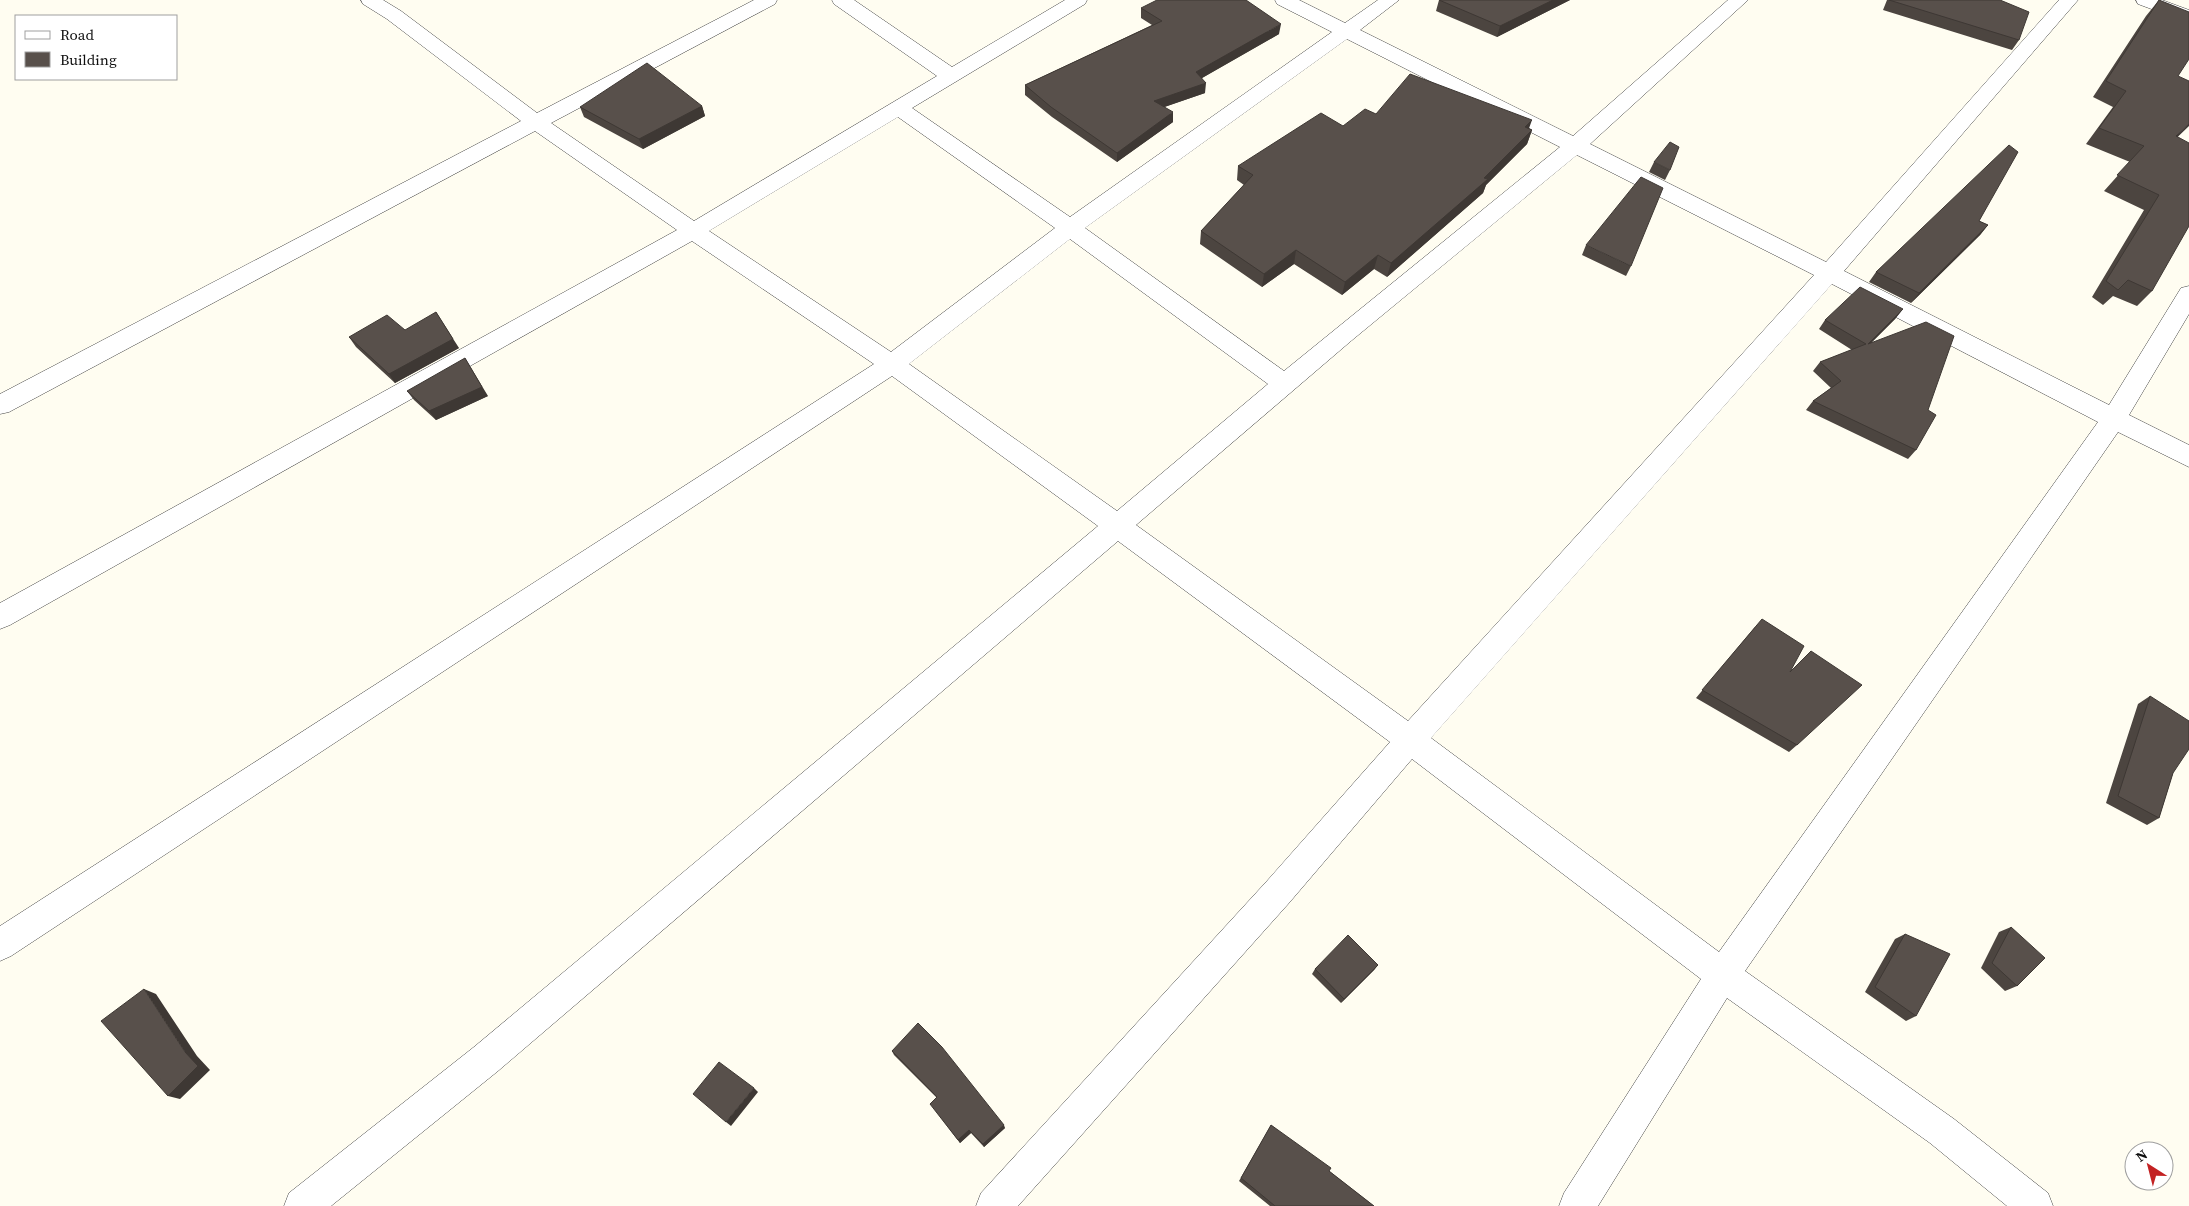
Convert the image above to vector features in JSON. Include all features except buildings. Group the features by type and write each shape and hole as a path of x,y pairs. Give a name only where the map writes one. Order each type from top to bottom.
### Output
{"street":[{"path":"370,0 394,15 537,123 692,231 892,364 1118,526 1410,740 1723,974 1942,1131 2036,1206"},
{"path":"0,405 768,0"},
{"path":"841,0 951,76"},
{"path":"0,617 692,231 1078,0"},
{"path":"1284,0 1829,273 2113,420 2189,457"},
{"path":"0,945 892,364 1070,228 1390,0"},
{"path":"302,1206 486,1059 1285,384 1575,146 1739,0"},
{"path":"994,1206 1278,892 1410,740 1829,273 2069,0"},
{"path":"2145,0 2189,17"},
{"path":"898,108 1070,228 1285,384"},
{"path":"1577,1206 1723,974 2113,420 2189,294"}]}
